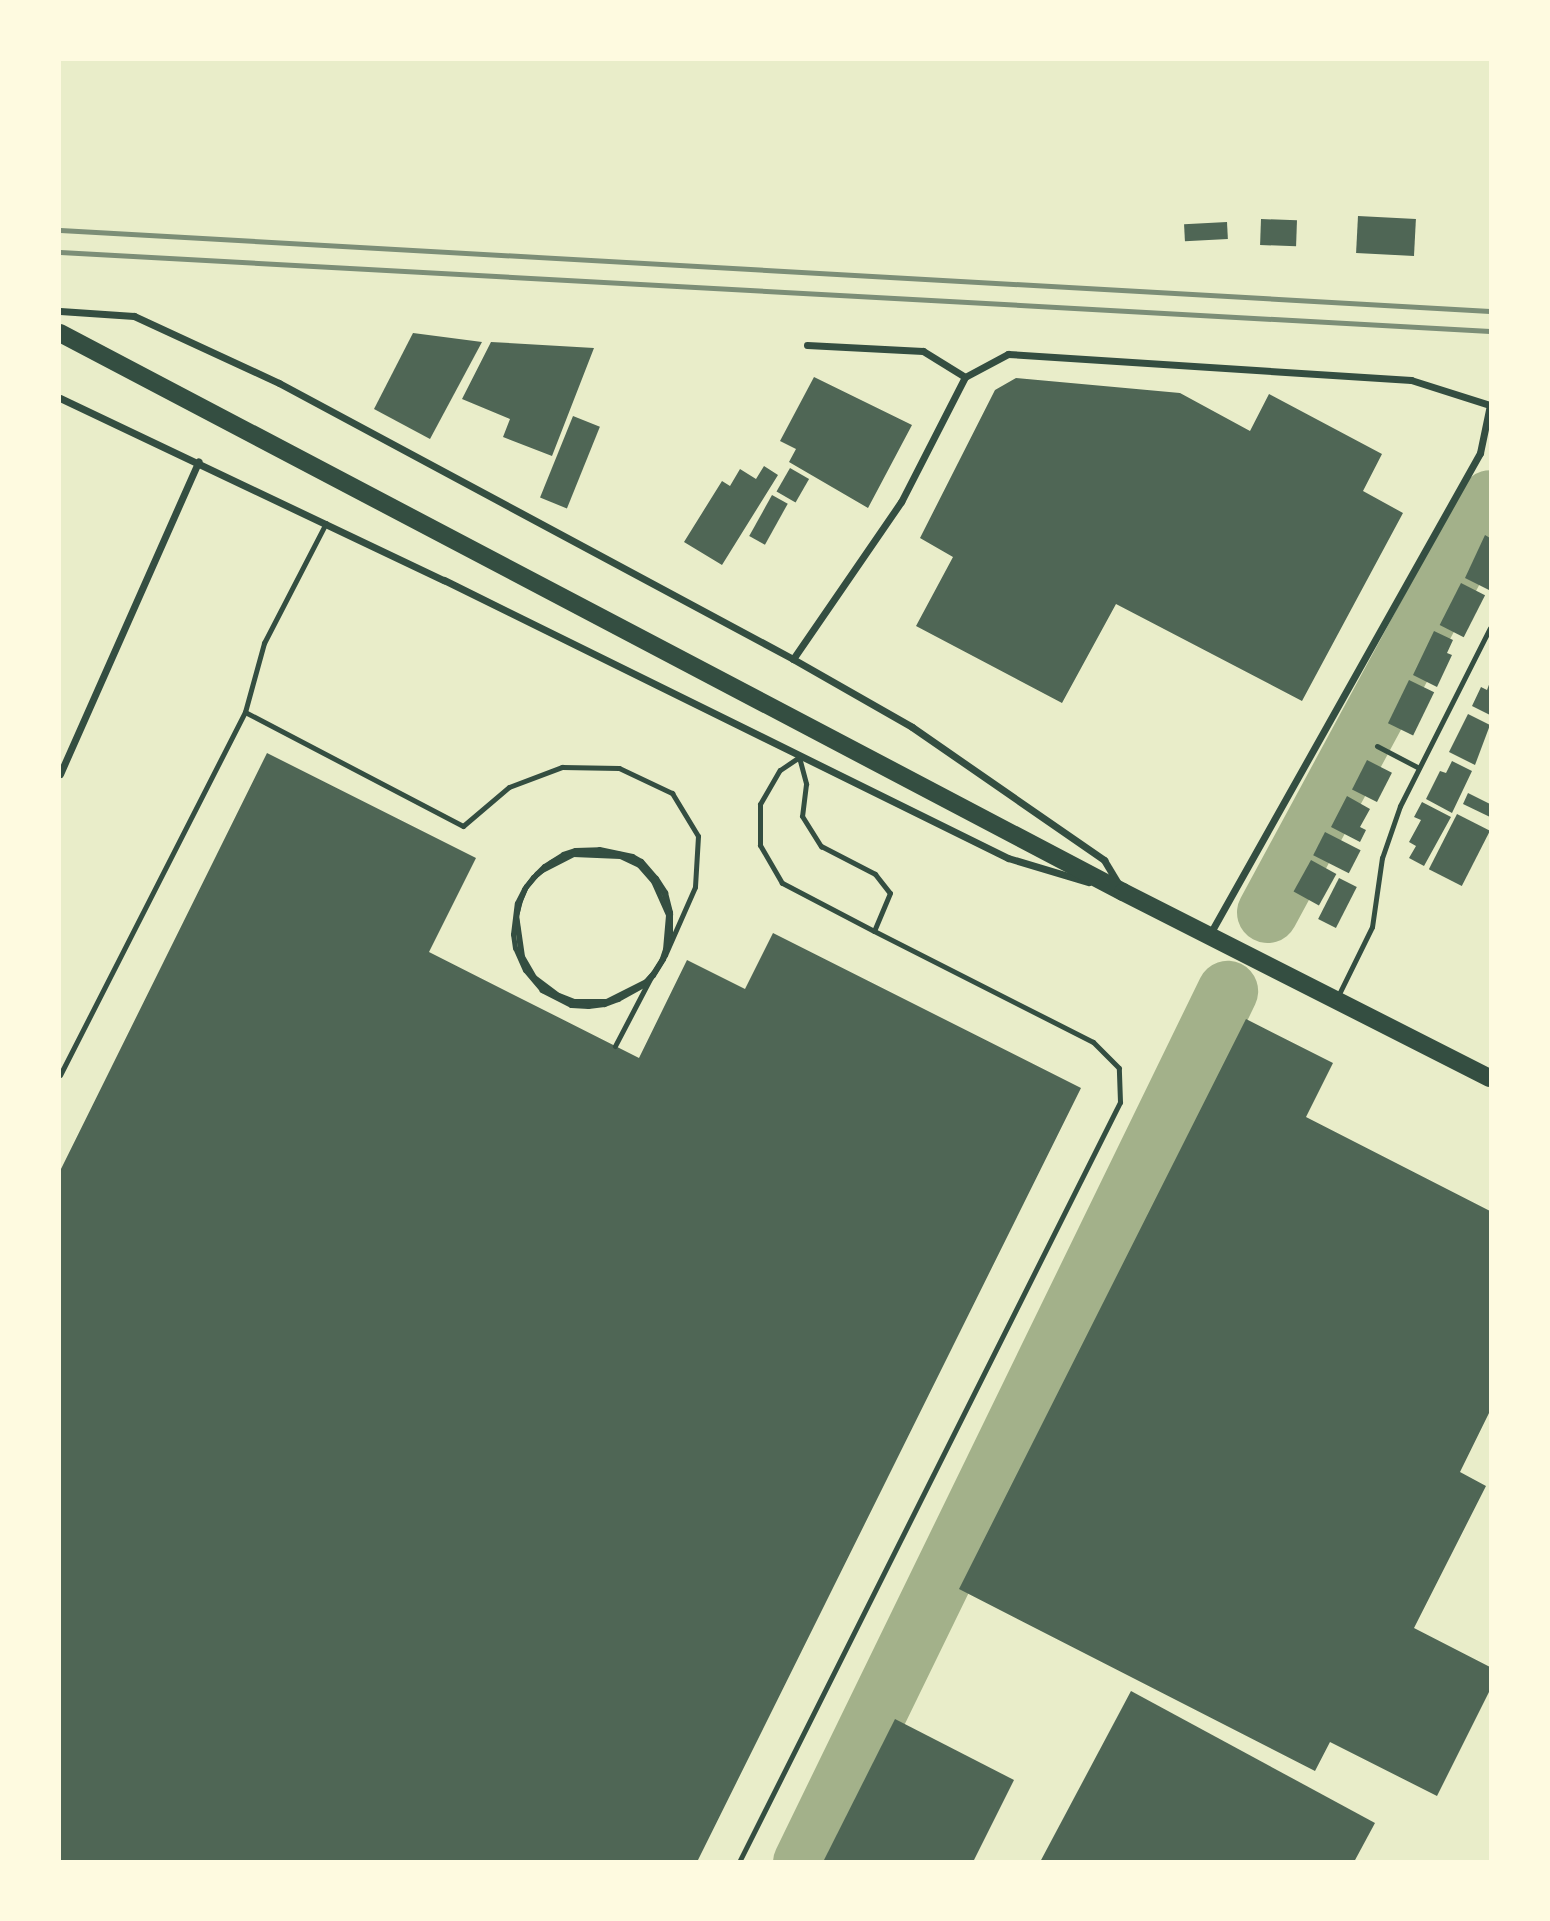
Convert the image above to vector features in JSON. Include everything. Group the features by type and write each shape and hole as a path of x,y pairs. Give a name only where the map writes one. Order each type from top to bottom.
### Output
{"main road":[{"path":"60,332 1123,892 1490,1078"}],"street":[{"path":"60,311 134,316 212,351 793,659 912,727 1104,860 1123,892"},
{"path":"807,345 923,351 965,377"},
{"path":"793,659 901,502 965,377 1008,354 1411,380 1490,405 1480,453 1210,934"},
{"path":"60,398 199,461 1008,858 1123,892"},
{"path":"60,774 199,461"}],"lane":[{"path":"60,1075 245,712 264,643 326,523"},
{"path":"1336,999 1372,928 1382,858 1419,768 1490,628"},
{"path":"245,712 464,826 509,787 562,767 619,768 672,793 698,836 695,887 665,955 660,963 655,971 646,981 606,1000 574,1001 534,977 517,944 515,930 516,915 518,908 520,900 523,893 526,886 536,874 552,860 575,850 599,849 622,852 641,861 649,868 664,892 670,912 670,932 667,945 663,957 658,965 653,973 644,983 632,991 605,1003 573,1003 558,997 539,984 527,969 517,946 515,932 516,917 519,902 525,888 530,882 535,876 544,868 551,862 562,856 586,850 621,854 641,862 664,894 670,914 670,924 669,933 666,947 663,959 653,975 648,980 643,985 631,993 604,1004 588,1006 571,1004 556,999 542,990 525,971 515,948 513,934 517,904 524,889 528,883 533,877 542,870 549,863 560,857 597,852 639,864 662,895 668,915 665,948 661,961 656,969 651,977 615,1046"},
{"path":"1377,746 1419,768"},
{"path":"739,1861 1120,1102 1119,1068 1093,1042 874,931 782,883 760,845 760,804 780,771 799,757 806,784 802,816 821,846 875,874 890,893 874,931"}],"building":[{"path":"1358,216 1416,219 1414,256 1356,253"},
{"path":"1261,219 1297,220 1296,246 1260,245"},
{"path":"1227,222 1228,239 1185,241 1184,224"},
{"path":"413,333 482,342 430,439 374,409"},
{"path":"491,342 594,348 552,456 503,437 510,419 462,399"},
{"path":"814,377 912,425 868,508 789,462 796,449 780,441"},
{"path":"1016,378 1180,393 1250,431 1269,394 1382,454 1363,491 1403,513 1302,701 1116,604 1062,703 916,626 953,557 920,538 995,390"},
{"path":"573,416 600,427 567,508 540,498"},
{"path":"764,466 778,475 722,565 684,542 722,481 730,486 740,469 756,479"},
{"path":"790,468 809,479 796,502 776,491"},
{"path":"772,495 788,504 765,545 749,536"},
{"path":"1485,535 1490,538 1489,590 1465,578"},
{"path":"1461,583 1485,595 1464,637 1440,625"},
{"path":"1434,631 1453,640 1447,653 1452,655 1437,687 1413,675"},
{"path":"1409,680 1434,692 1413,735 1388,723"},
{"path":"1490,682 1490,715 1472,706 1481,687 1487,690"},
{"path":"1468,714 1490,725 1475,765 1449,752"},
{"path":"267,753 476,858 429,952 639,1058 687,960 745,989 773,933 1081,1088 697,1862 60,1862 60,1171"},
{"path":"1367,760 1392,773 1377,802 1352,789"},
{"path":"1452,761 1472,771 1452,813 1426,799 1440,771 1446,773"},
{"path":"1468,793 1490,804 1490,817 1463,804"},
{"path":"1347,796 1370,809 1360,827 1366,830 1360,842 1331,827"},
{"path":"1422,802 1451,817 1424,866 1409,858 1416,846 1409,842 1421,820 1414,817"},
{"path":"1457,814 1490,831 1462,886 1429,869"},
{"path":"1325,832 1361,850 1349,873 1313,855"},
{"path":"1311,860 1336,874 1319,906 1294,891"},
{"path":"1339,878 1357,887 1336,928 1318,919"},
{"path":"1246,1019 1333,1063 1306,1117 1490,1211 1490,1411 1460,1472 1486,1486 1414,1628 1490,1667 1490,1690 1437,1796 1330,1742 1315,1771 959,1589"},
{"path":"1131,1691 1375,1823 1354,1862 1040,1862"},
{"path":"895,1719 1014,1780 973,1862 823,1862"}],"waterway":[{"path":"1267,912 1490,500"},
{"path":"803,1862 1227,991"}],"railway":[{"path":"60,230 1490,311"},
{"path":"60,252 1490,331"}]}
